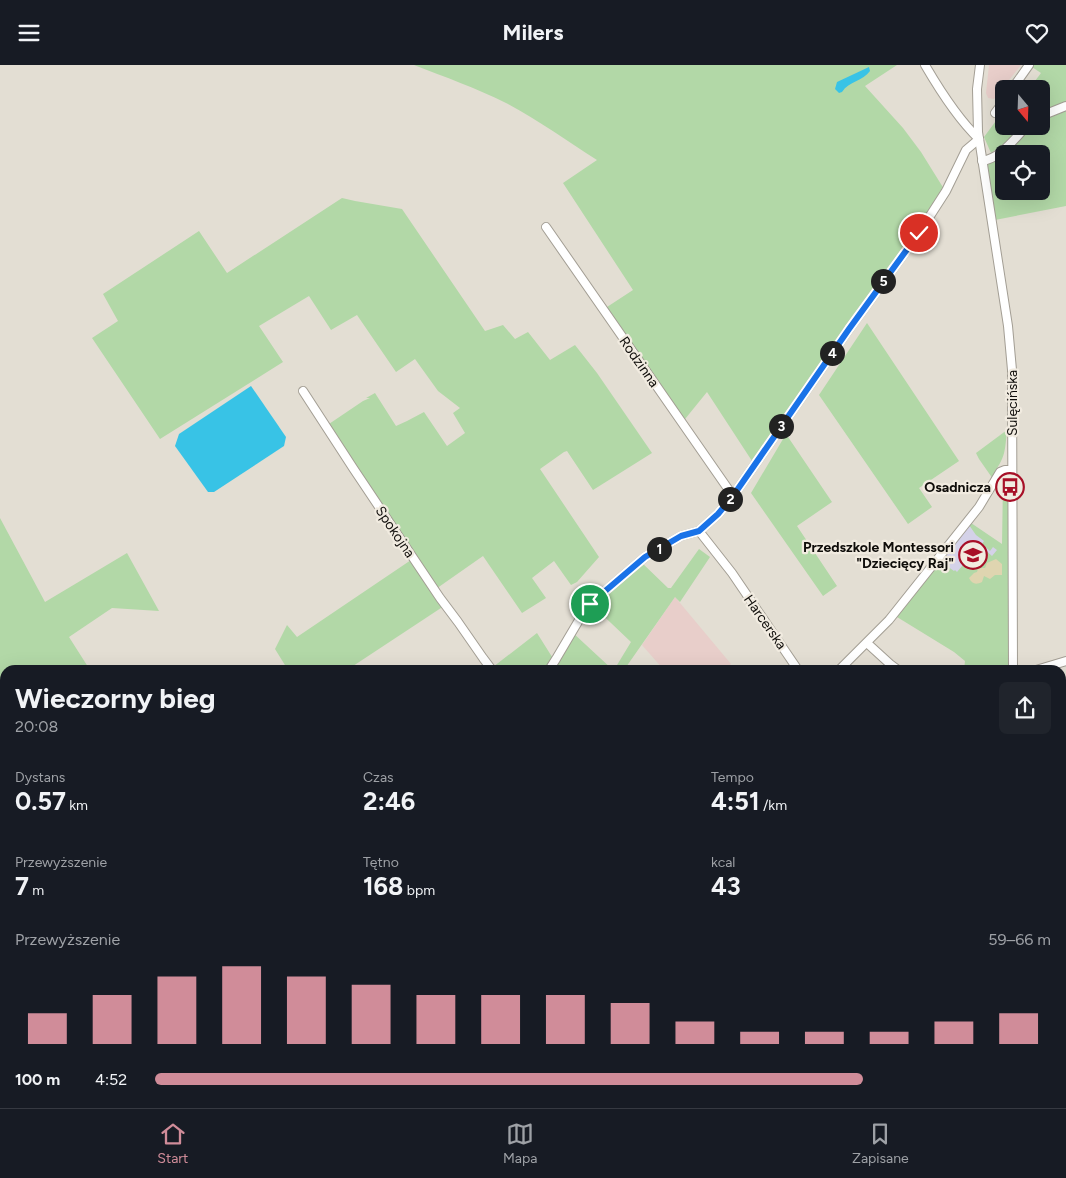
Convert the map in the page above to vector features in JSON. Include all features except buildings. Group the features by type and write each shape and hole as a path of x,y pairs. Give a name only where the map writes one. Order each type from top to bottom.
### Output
{"street":[{"path":"552,665 590,604 645,557 681,536 699,531 718,514 733,496 849,329 919,233 946,191 966,150 979,139 958,115 925,65"},
{"name":"Sulęcińska","path":"980,65 977,89 979,139 1008,327 1012,370 1013,665"},
{"path":"1018,80 1029,65"},
{"path":"1050,112 1066,106"},
{"path":"982,161 990,160 1018,135"},
{"name":"Rodzinna","path":"546,227 733,496"},
{"name":"Spokojna","path":"304,391 434,590 488,665"},
{"path":"844,665 890,620 979,507 1000,472 1012,470"},
{"name":"Harcerska","path":"699,531 732,573 795,665"},
{"path":"867,643 891,665"},
{"path":"1053,665 1066,661"}],"shaded area":[{"path":"989,65 1021,65 1009,80 995,80 994,99 988,98 986,93"},
{"name":"Przedszkole Montessori \"Dziecięcy Raj\"","path":"971,523 1002,545 1002,590 918,588"},
{"path":"675,597 731,664 660,665 642,645"}],"green space":[{"path":"414,65 897,65 865,86 903,128 921,152 944,189 752,461 707,392 681,424 607,307 633,290 563,183 597,160 541,123 506,103"},
{"path":"1034,65 1066,65 1066,102 1050,108 1050,80 1036,80 1041,73 1032,67"},
{"path":"1066,110 1066,206 995,220 987,165 995,161 995,200 1050,200 1050,145 1015,145 1025,135 1050,135 1050,116"},
{"path":"995,122 995,135 1013,135 1002,145 995,145 995,150 991,153 984,137"},
{"path":"342,198 402,209 485,331 503,325 515,339 528,332 550,360 575,345 597,373 652,453 593,490 567,451 540,469 599,557 577,582 571,585 554,561 532,578 546,598 522,613 483,556 433,591 444,606 355,665 285,665 275,649 287,625 297,637 414,558 326,426 375,393 396,426 424,412 447,446 465,433 453,413 460,408 438,391 415,359 396,372 357,315 331,330 309,296 259,326 283,362 160,439 92,338 118,321 103,294 199,231 227,273"},
{"path":"867,323 959,461 919,488 932,507 908,524 819,395"},
{"path":"1007,430 1003,456 993,479 976,453"},
{"path":"786,434 832,502 797,526 837,586 823,596 751,493"},
{"path":"1003,476 1007,477 1008,480 1008,665 965,665 965,661 954,652 897,617 942,559 944,564 957,572 972,554 974,556 982,547 992,556 997,550 993,547 990,551 982,544 984,541 976,535 969,525 971,523 1002,544 1003,482 998,480"},
{"path":"0,518 45,602 127,553 159,611 112,608 69,637 87,665 0,665"},
{"path":"699,549 710,557 680,602 675,597 627,665 617,665 631,642 591,604 640,561 668,588 671,588"},
{"path":"572,632 608,665 496,665 537,633 554,660"}],"sand":[{"path":"996,559 1002,564 1002,575 995,575 990,579 984,576 982,582 971,582 969,578 978,569 985,568 987,563"}],"water":[{"path":"869,67 870,71 864,77 848,85 842,92 839,93 835,89 837,82"},
{"path":"251,386 286,437 284,446 214,492 208,492 175,446 179,434"}],"place":[{"name":"Osadnicza","path":"1010,487"},
{"name":"Przedszkole Montessori \"Dziecięcy Raj\"","path":"973,555"}],"route":[{"path":"590,604 645,557 681,536 699,531 718,514 733,496 849,329 919,233"}]}
